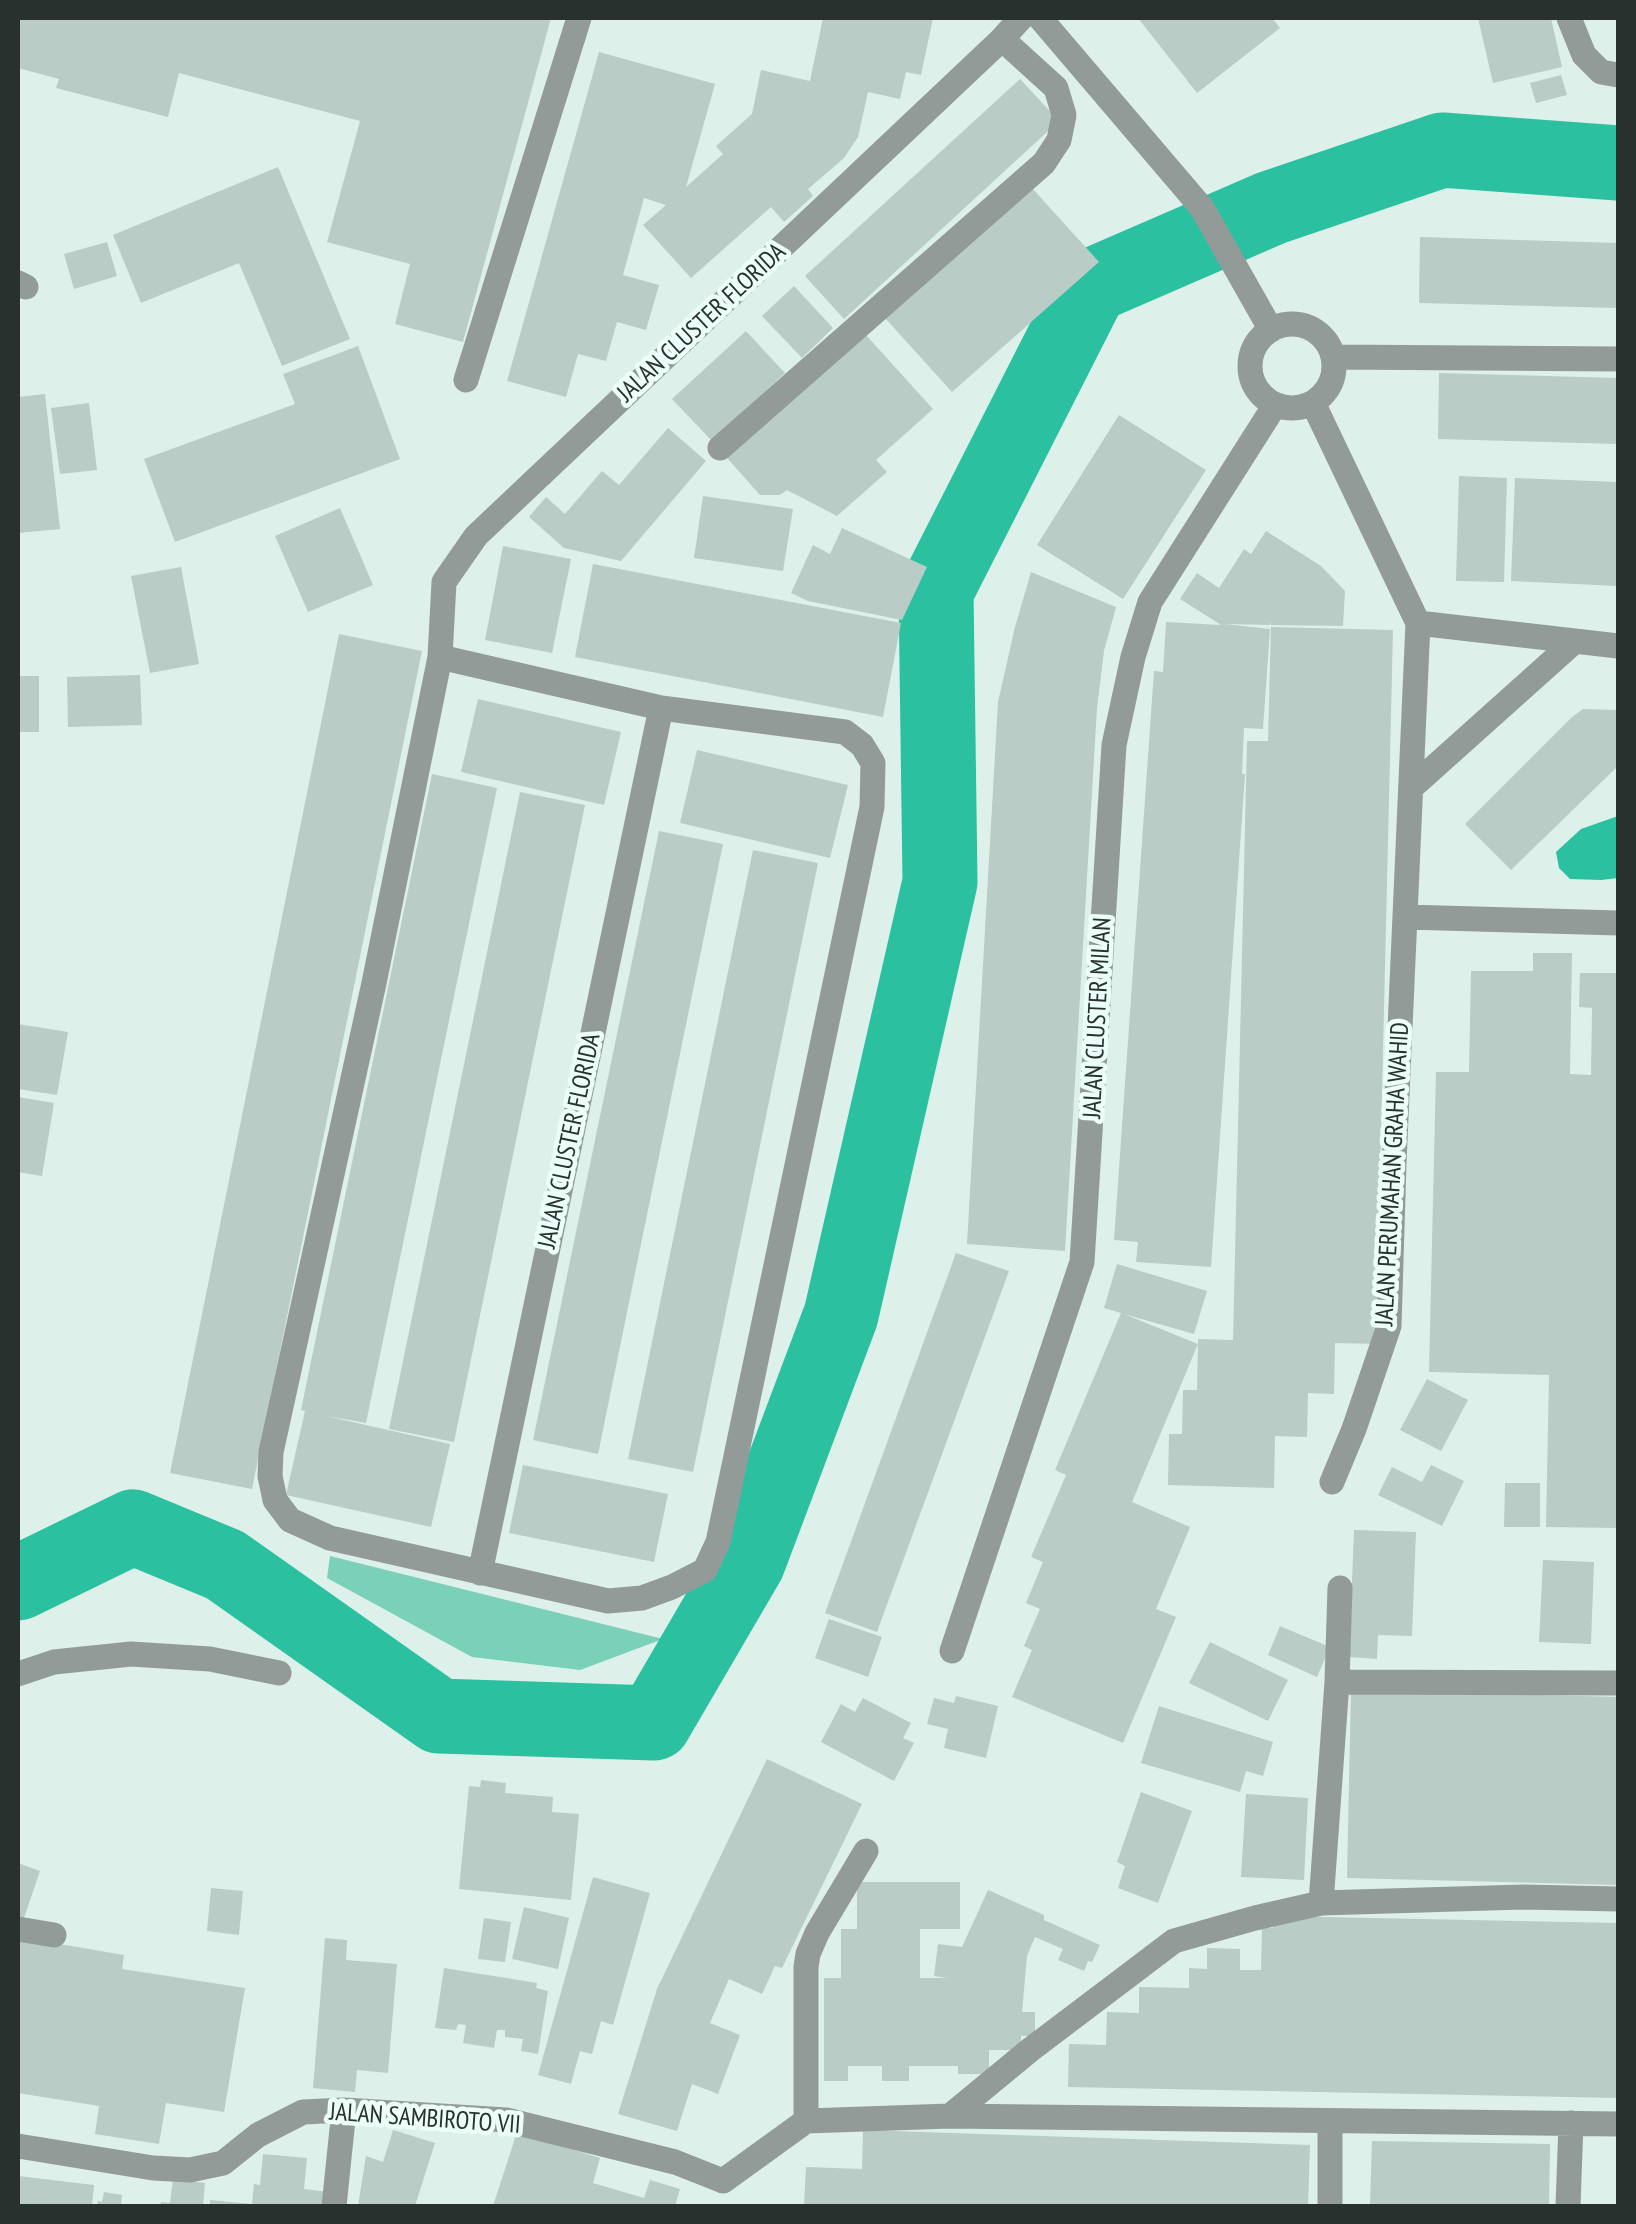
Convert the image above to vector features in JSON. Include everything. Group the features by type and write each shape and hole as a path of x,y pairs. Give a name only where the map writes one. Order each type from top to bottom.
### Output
{"street":[{"path":"466,380 580,18"},
{"name":"JALAN CLUSTER FLORIDA","path":"480,1574 661,708 845,732 862,745 873,763 872,807 864,846 718,1542 705,1570 642,1598 608,1601 480,1574 330,1538 290,1520 275,1500 271,1452 374,983 440,657 444,582 476,536 1021,18"},
{"path":"1040,18 1202,208 1270,330"},
{"path":"1570,18 1584,54 1601,72 1618,75"},
{"path":"720,448 1044,163 1060,140 1064,115 1056,88 1002,39"},
{"path":"1297,324 1321,335 1329,345 1334,357 1331,384 1313,403 1301,408 1275,405 1255,388 1249,362 1260,338 1270,330 1297,324"},
{"path":"1334,357 1618,360"},
{"name":"JALAN PERUMAHAN GRAHA WAHID","path":"1313,403 1418,623 1389,1326 1332,1482"},
{"name":"JALAN CLUSTER MILAN","path":"952,1650 1082,1262 1114,745 1133,658 1150,602 1275,405"},
{"path":"1418,623 1618,646"},
{"path":"1412,787 1575,641"},
{"path":"440,657 661,708"},
{"path":"1406,917 1618,924"},
{"path":"1322,1903 1340,1588"},
{"path":"18,1674 54,1662 130,1654 210,1659 279,1673"},
{"path":"1336,1682 1618,1683"},
{"path":"806,2120 808,1954 866,1852"},
{"path":"950,2116 1174,1941 1322,1903 1523,1897 1618,1899"},
{"path":"18,1929 54,1935"},
{"path":"334,2206 344,2110"},
{"name":"JALAN SAMBIROTO VII","path":"18,2146 153,2168 190,2170 223,2163 258,2135 303,2112 344,2110 506,2120 675,2162 721,2194"},
{"path":"721,2194 806,2120 950,2116 1618,2124"},
{"path":"1330,2120 1330,2206"},
{"path":"1568,2206 1571,2123"}],"shaded area":[{"path":"1618,816 1618,878 1570,879 1559,868 1556,852 1581,829"},
{"path":"330,1556 663,1639 580,1670 472,1657 327,1578"}],"building":[{"path":"18,18 551,18 463,342 395,324 410,264 327,242 360,121 179,73 168,117 56,88 59,79 18,68"},
{"path":"823,18 933,18 921,75 906,72 900,99 868,92 858,137 844,158 808,189 813,196 784,222 771,207 691,278 643,225 666,205 644,198 623,275 659,285 646,330 617,322 606,361 578,354 566,397 507,381 599,52 715,84 686,187 723,154 716,146 752,114 761,70 810,81"},
{"path":"1138,18 1272,18 1280,28 1197,93"},
{"path":"1478,18 1551,18 1562,67 1493,83"},
{"path":"1561,75 1567,95 1536,103 1530,83"},
{"path":"1020,79 1059,121 844,319 805,276"},
{"path":"278,167 350,339 282,366 239,263 141,303 113,235"},
{"path":"1032,188 1099,262 952,392 885,318"},
{"path":"1420,237 1618,243 1618,308 1419,303"},
{"path":"107,242 117,276 74,289 64,254"},
{"path":"794,286 833,328 802,358 762,316"},
{"path":"746,331 785,373 712,441 672,399"},
{"path":"866,335 933,409 876,460 887,472 837,516 787,490 780,495 760,495 727,458"},
{"path":"358,346 400,459 175,542 144,459 295,404 283,374"},
{"path":"1439,373 1618,378 1618,444 1438,439"},
{"path":"45,394 60,529 18,533 18,397"},
{"path":"89,403 97,470 60,474 51,408"},
{"path":"1119,415 1206,470 1123,599 1037,545"},
{"path":"668,428 706,461 621,561 564,548 529,517 546,497 565,514 602,471 619,485"},
{"path":"1459,476 1507,478 1504,582 1456,581"},
{"path":"1515,478 1618,482 1618,586 1511,581"},
{"path":"703,496 793,509 783,571 694,558"},
{"path":"340,508 373,585 308,612 275,536"},
{"path":"842,528 927,567 902,620 808,601 791,593 813,545 830,554"},
{"path":"1266,531 1321,566 1345,591 1343,626 1225,624 1270,629 1263,729 1244,728 1245,774 1211,1267 1136,1262 1138,1242 1114,1240 1154,671 1163,672 1166,622 1221,625 1180,599 1197,573 1219,588 1244,549 1251,554"},
{"path":"503,546 571,559 552,653 485,640"},
{"path":"593,564 901,623 883,717 575,657"},
{"path":"181,567 199,664 150,673 131,576"},
{"path":"1031,572 1116,607 1104,651 1097,708 1065,1251 967,1244 998,702"},
{"path":"1271,627 1393,630 1376,1344 1335,1343 1334,1394 1308,1393 1307,1437 1275,1436 1274,1488 1168,1485 1169,1434 1182,1434 1183,1390 1197,1390 1198,1339 1233,1340 1247,741 1268,741"},
{"path":"339,634 422,651 252,1489 170,1473"},
{"path":"140,675 142,725 68,727 67,677"},
{"path":"18,676 39,676 39,732 18,732"},
{"path":"478,699 621,732 604,805 461,772"},
{"path":"1583,709 1618,710 1618,766 1511,870 1465,824"},
{"path":"697,750 848,785 830,858 680,823"},
{"path":"432,774 497,788 366,1423 326,1416 450,1444 431,1527 286,1495"},
{"path":"520,792 585,805 454,1442 389,1429"},
{"path":"659,831 723,844 598,1454 533,1440"},
{"path":"753,850 818,863 693,1472 628,1459"},
{"path":"1533,953 1572,953 1570,1074 1591,1075 1592,1008 1579,1007 1580,973 1618,973 1618,1528 1546,1527 1549,1375 1429,1372 1436,1072 1469,1072 1471,971 1533,971"},
{"path":"18,1024 68,1032 57,1095 18,1089"},
{"path":"18,1097 54,1103 42,1176 18,1172"},
{"path":"956,1253 1009,1271 877,1632 825,1613"},
{"path":"1117,1264 1207,1291 1194,1334 1124,1314 1198,1344 1132,1502 1190,1527 1156,1609 1176,1617 1123,1743 1012,1697 1032,1650 1024,1646 1040,1609 1026,1603 1043,1562 1031,1557 1066,1475 1055,1470 1121,1313 1104,1308"},
{"path":"1427,1379 1468,1400 1441,1451 1400,1430"},
{"path":"523,1465 668,1494 654,1562 509,1533"},
{"path":"1431,1465 1464,1481 1442,1526 1378,1495 1392,1467 1422,1482"},
{"path":"1505,1483 1540,1483 1540,1527 1504,1527"},
{"path":"1354,1530 1416,1532 1412,1636 1378,1635 1377,1659 1349,1657"},
{"path":"1543,1560 1594,1562 1591,1644 1539,1642"},
{"path":"829,1619 882,1637 868,1677 815,1658"},
{"path":"1280,1626 1330,1647 1317,1677 1268,1655"},
{"path":"1210,1642 1288,1680 1268,1721 1189,1683"},
{"path":"1351,1690 1618,1697 1618,1885 1347,1878"},
{"path":"956,1696 998,1706 986,1758 944,1748 948,1729 927,1724 934,1698 954,1703"},
{"path":"863,1698 911,1723 903,1738 914,1743 894,1781 821,1742 841,1704 855,1712"},
{"path":"1159,1706 1273,1742 1263,1776 1246,1771 1240,1792 1141,1763"},
{"path":"767,1759 862,1804 782,1968 775,1966 762,1994 729,1979 710,2023 740,2035 718,2094 692,2084 677,2131 618,2114 657,1989"},
{"path":"481,1780 506,1783 505,1793 553,1797 552,1812 579,1814 571,1900 459,1889 469,1786 480,1787"},
{"path":"1141,1792 1192,1811 1158,1903 1118,1888 1125,1866 1117,1862"},
{"path":"1246,1794 1308,1798 1304,1880 1241,1877"},
{"path":"18,1863 40,1871 22,1924 18,1922"},
{"path":"593,1877 650,1893 613,2025 601,2021 592,2054 580,2051 571,2084 538,2075"},
{"path":"857,1882 960,1882 960,1929 920,1929 920,1978 947,1978 934,1976 938,1944 962,1947 988,1890 1100,1945 1084,1971 1058,1960 1063,1949 1035,1937 1027,1956 1022,2012 1035,2012 1035,2036 1021,2036 1021,2050 989,2050 989,2074 958,2074 958,2066 909,2066 909,2081 882,2081 882,2066 848,2066 848,2081 824,2081 824,1978 841,1978 841,1929 857,1929"},
{"path":"211,1888 243,1891 239,1935 207,1931"},
{"path":"524,1907 569,1918 558,1969 512,1959"},
{"path":"1273,1916 1618,1923 1618,2098 1068,2087 1069,2044 1106,2045 1107,2012 1139,2013 1139,1987 1189,1988 1189,1968 1207,1969 1207,1948 1240,1949 1240,1970 1261,1970 1262,1927 1273,1928"},
{"path":"484,1918 511,1922 505,1962 478,1959"},
{"path":"18,1937 124,1955 122,1969 245,1988 224,2112 166,2103 159,2144 95,2134 99,2106 18,2093"},
{"path":"325,1938 347,1940 346,1960 397,1964 388,2073 357,2070 355,2092 313,2088"},
{"path":"444,1968 537,1983 536,1988 548,1991 538,2054 521,2051 523,2039 505,2037 505,2030 497,2030 494,2048 463,2043 466,2025 458,2024 456,2030 435,2028"},
{"path":"393,2130 435,2143 415,2206 358,2206 366,2156 383,2162"},
{"path":"863,2130 1310,2145 1308,2206 804,2206 806,2167 862,2169"},
{"path":"517,2132 600,2158 593,2183 644,2198 650,2180 680,2189 675,2206 493,2206"},
{"path":"1372,2141 1550,2144 1549,2206 1370,2206"},
{"path":"263,2154 307,2158 304,2189 328,2192 326,2206 210,2206 210,2200 252,2204 254,2184 260,2185"},
{"path":"18,2176 94,2185 92,2206 18,2206"},
{"path":"173,2179 205,2183 203,2206 160,2206 161,2202 170,2203"},
{"path":"104,2192 122,2195 121,2206 97,2206"}],"waterway":[{"path":"18,1583 133,1527 225,1565 439,1716 654,1723 748,1562 841,1315 940,882 936,591 1091,286 1271,208 1442,150 1618,163"}]}
